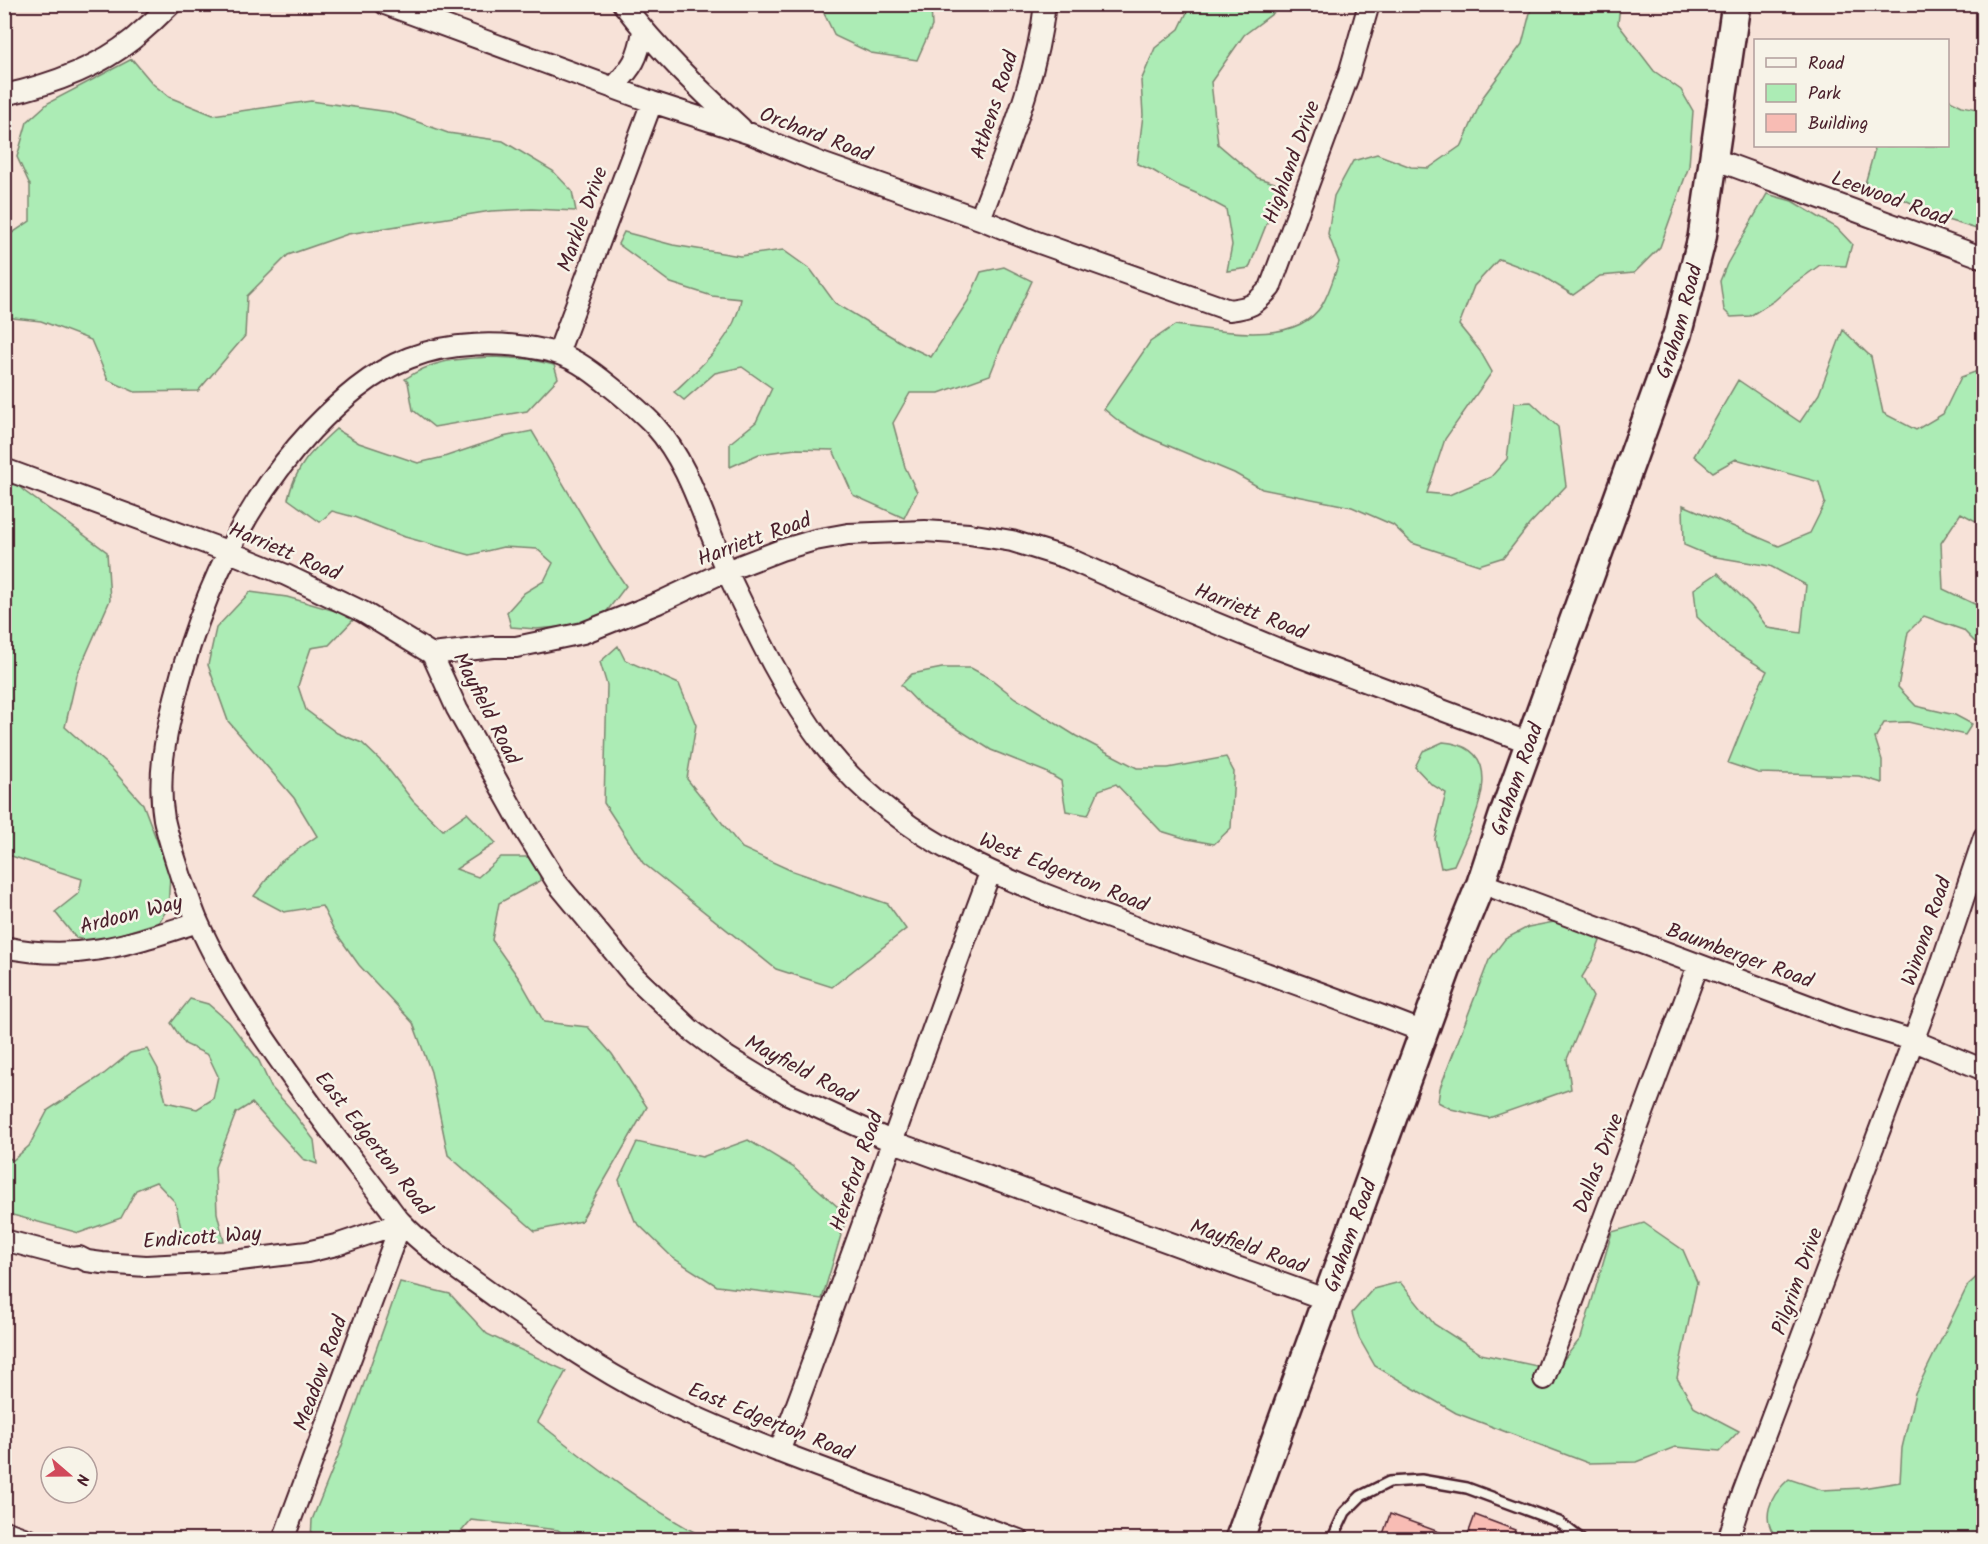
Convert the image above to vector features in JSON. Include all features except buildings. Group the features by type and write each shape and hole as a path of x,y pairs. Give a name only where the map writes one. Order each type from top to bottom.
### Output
{"main road":[{"name":"Graham Road","path":"1239,1539 1454,949 1481,883 1677,335 1702,238 1736,4"}],"street":[{"path":"4,95 63,79 100,62 132,40 171,4"},
{"name":"Orchard Road","path":"385,4 652,102 745,132 852,175 1229,310"},
{"path":"623,4 643,31 682,73 745,132"},
{"name":"Athens Road","path":"980,219 1023,103 1038,48 1045,4"},
{"name":"Highland Drive","path":"1229,310 1249,308 1270,288 1349,74 1369,4"},
{"path":"614,87 631,69 639,54 643,31"},
{"name":"Markle Drive","path":"558,353 652,102"},
{"name":"Leewood Road","path":"1714,159 1983,258"},
{"name":"West Edgerton Road","path":"227,551 258,498 293,450 334,408 361,385 391,366 431,350 464,346 525,347 558,353 571,358 587,367 637,408 659,431 687,478 726,571 771,661 798,707 827,749 871,795 918,832 990,873 1424,1032"},
{"name":"Harriett Road","path":"4,469 286,575 363,612 432,654 493,647 516,647 583,633 658,603 726,571 815,540 848,534 925,531 969,534 1012,541 1067,558 1276,648 1530,743"},
{"name":"East Edgerton Road","path":"227,551 196,626 169,722 163,765 162,795 166,827 198,922 226,975 272,1050 401,1223 451,1264 546,1333 595,1365 683,1412 779,1452 1019,1539"},
{"name":"Mayfield Road","path":"432,654 457,709 524,829 572,903 635,977 691,1030 727,1058 788,1094 891,1141 1326,1300"},
{"name":"Winona Road","path":"1912,1040 1936,980 1983,837"},
{"name":"Hereford Road","path":"779,1452 990,873"},
{"name":"Baumberger Road","path":"1481,883 1844,1019 1912,1040 1983,1070"},
{"name":"Ardoon Way","path":"4,947 22,951 82,953 131,944 198,922"},
{"name":"Dallas Drive","path":"1544,1379 1698,965"},
{"name":"Pilgrim Drive","path":"1730,1539 1743,1493 1912,1040"},
{"name":"Endicott Way","path":"4,1240 102,1263 146,1266 192,1265 307,1252 336,1245 401,1223"},
{"name":"Meadow Road","path":"283,1539 332,1413 364,1319 401,1223"},
{"path":"4,1530 29,1539"}],"lane":[{"path":"1332,1539 1345,1512 1361,1496 1389,1482 1421,1480 1467,1488 1559,1522 1582,1539"}],"green space":[{"path":"1191,4 1284,5 1244,35 1211,82 1218,144 1258,178 1282,185 1249,268 1227,271 1232,245 1226,209 1137,164 1143,115 1141,81 1155,48 1179,29"},
{"path":"820,5 931,5 932,26 917,60 871,53 835,36"},
{"path":"1532,5 1620,5 1618,24 1654,71 1681,90 1693,111 1689,166 1660,247 1634,273 1600,276 1573,295 1539,274 1499,259 1474,286 1459,325 1480,351 1492,372 1445,439 1427,493 1449,495 1491,477 1507,459 1514,403 1531,402 1558,427 1566,486 1529,525 1504,557 1479,565 1412,543 1393,525 1352,507 1262,489 1234,473 1145,436 1121,423 1104,409 1150,342 1175,325 1233,332 1275,332 1294,327 1310,318 1325,300 1339,262 1328,234 1334,196 1353,161 1377,154 1411,167 1429,168 1462,145 1483,97 1522,44"},
{"path":"132,59 153,84 169,97 213,115 311,101 390,112 448,133 503,141 553,171 572,191 576,211 532,209 491,211 348,234 288,255 247,296 245,336 198,391 135,392 108,380 91,340 41,321 4,317 5,238 30,221 30,185 17,157 27,122 48,103"},
{"path":"1949,100 1962,106 1983,110 1983,231 1944,219 1897,196 1863,191 1874,152 1873,147 1949,147"},
{"path":"1767,194 1792,201 1837,228 1852,244 1846,266 1820,265 1774,301 1750,316 1731,317 1724,310 1720,281 1727,264"},
{"path":"624,232 673,245 740,256 783,250 811,270 835,303 904,344 931,357 968,301 981,272 1004,267 1032,281 990,375 939,393 910,393 893,423 905,467 917,492 904,518 853,495 833,450 796,449 759,454 730,467 730,443 756,422 772,388 742,367 715,373 684,400 674,392 724,339 738,313 741,299 712,296 671,283 618,244"},
{"path":"1843,330 1871,357 1883,413 1916,430 1943,414 1961,377 1983,369 1983,431 1978,447 1983,525 1961,513 1941,543 1943,589 1983,608 1983,650 1963,630 1924,616 1908,632 1898,687 1916,706 1955,715 1972,724 1965,735 1908,722 1884,723 1875,738 1882,760 1882,783 1859,776 1758,773 1728,763 1767,671 1726,645 1697,617 1694,589 1718,573 1751,606 1768,628 1801,633 1806,585 1770,566 1710,556 1684,545 1683,505 1779,546 1810,533 1825,503 1819,482 1736,459 1713,472 1694,456 1738,380 1800,422 1819,394"},
{"path":"493,357 528,359 554,365 558,378 527,411 434,427 413,410 408,382 405,379 426,367 437,364"},
{"path":"336,429 359,443 418,463 444,457 503,437 532,431 626,586 604,615 570,626 536,629 511,627 507,612 524,593 544,581 553,563 537,549 503,547 470,555 405,537 332,511 320,522 288,499 300,468"},
{"path":"4,471 24,491 107,552 110,600 77,675 65,727 113,770 143,804 170,875 168,908 159,922 95,942 76,938 55,912 79,893 82,879 5,854"},
{"path":"250,592 287,597 356,617 329,645 311,648 298,686 306,710 337,733 362,743 385,765 413,801 443,830 467,813 496,843 456,869 478,877 501,857 541,857 540,881 499,903 492,940 520,980 544,1022 588,1027 612,1054 647,1107 581,1221 535,1231 448,1155 431,1072 413,1023 359,965 334,930 322,906 284,912 254,896 279,863 317,836 294,798 228,721 208,665 216,628"},
{"path":"618,646 625,660 679,684 696,725 687,779 742,848 790,870 888,904 906,929 832,987 776,969 643,863 604,803 607,685 600,662"},
{"path":"942,668 971,668 1076,736 1137,768 1168,768 1226,757 1234,772 1231,828 1214,844 1161,831 1116,784 1099,790 1088,815 1066,811 1061,781 1046,772 991,750 920,705 901,685 912,674"},
{"path":"1443,742 1465,747 1477,758 1483,773 1482,791 1470,830 1454,865 1441,868 1435,839 1446,793 1431,784 1415,767 1423,751"},
{"path":"1554,922 1585,930 1600,941 1582,977 1593,997 1567,1059 1571,1089 1489,1118 1451,1109 1438,1102 1440,1088 1489,960 1505,939 1528,927"},
{"path":"190,999 208,1004 229,1022 259,1061 271,1087 314,1140 317,1164 303,1159 252,1103 236,1113 215,1167 217,1213 224,1241 193,1242 182,1233 175,1202 156,1182 136,1190 121,1218 79,1233 5,1213 5,1156 13,1160 29,1146 48,1110 104,1074 130,1053 147,1049 158,1069 166,1102 197,1109 213,1099 218,1076 208,1055 185,1044 171,1023"},
{"path":"748,1140 793,1167 847,1215 822,1299 717,1286 673,1258 635,1221 619,1180 637,1142 702,1157"},
{"path":"1644,1223 1683,1250 1697,1282 1677,1378 1695,1408 1739,1431 1720,1451 1675,1447 1637,1462 1588,1463 1456,1413 1375,1366 1359,1338 1352,1313 1373,1289 1400,1282 1434,1324 1481,1354 1555,1370 1581,1338 1612,1232"},
{"path":"1983,1271 1983,1539 1778,1539 1769,1524 1769,1508 1772,1500 1789,1479 1822,1490 1862,1488 1900,1482 1902,1448 1915,1393 1968,1285"},
{"path":"400,1282 450,1294 487,1334 566,1371 538,1422 641,1499 707,1539 569,1539 558,1530 471,1520 455,1539 311,1539 312,1520 340,1451"}]}
